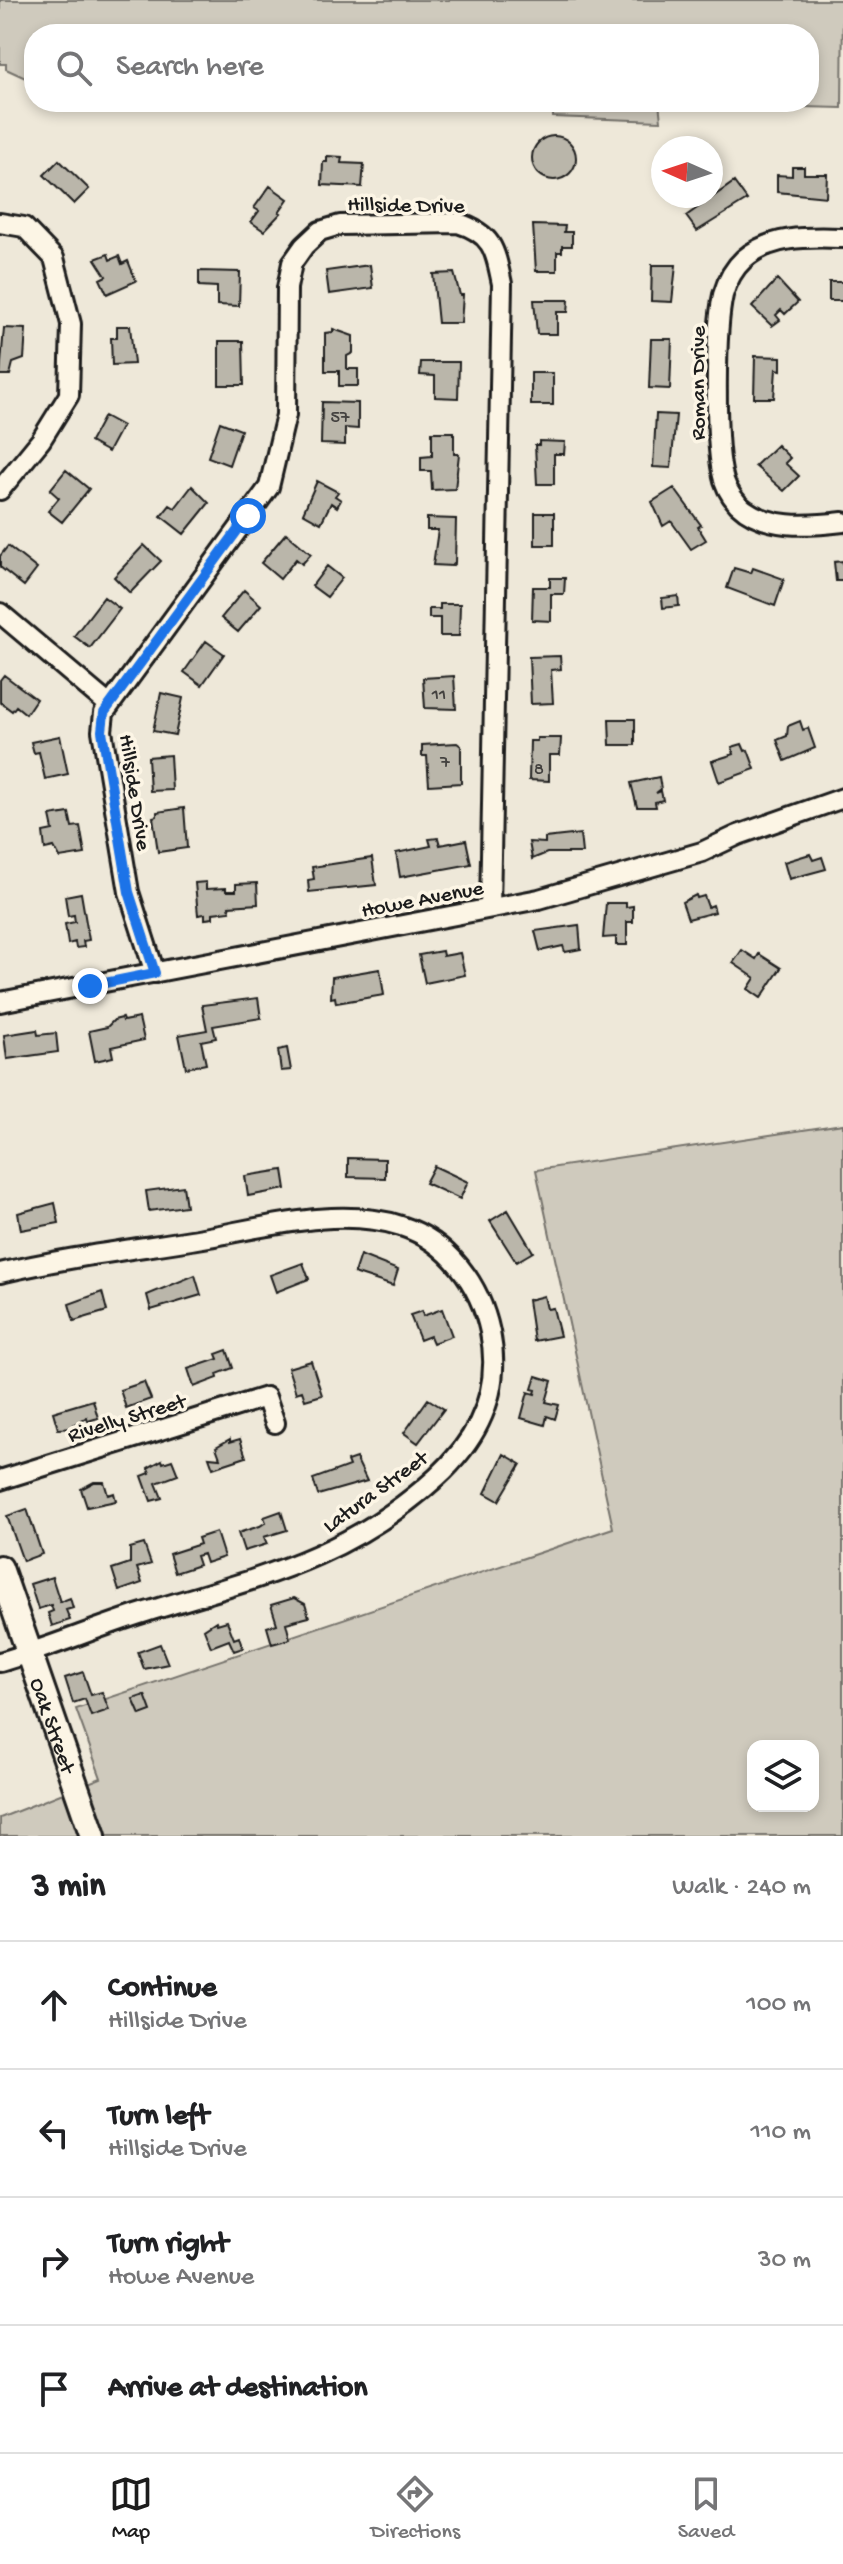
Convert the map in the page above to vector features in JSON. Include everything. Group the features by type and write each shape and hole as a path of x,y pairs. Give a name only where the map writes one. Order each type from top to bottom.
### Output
{"street":[{"path":"0,223 24,227 54,258 71,324 69,395 41,440 0,490"},
{"name":"Hillside Drive","path":"155,973 129,892 102,731 104,713 269,487 286,415 287,288 292,263 320,231 340,225 458,223 477,229 489,240 502,284 490,908"},
{"name":"Roman Drive","path":"843,238 773,243 751,253 731,274 720,314 719,444 727,488 750,512 784,524 843,522"},
{"path":"0,613 109,705"},
{"name":"Howe Avenue","path":"0,1002 490,908 625,877 843,798"},
{"name":"Latura Street","path":"0,1273 296,1224 372,1220 416,1232 453,1258 478,1297 492,1345 492,1388 487,1409 475,1433 428,1485 357,1534 321,1556 288,1570 116,1622 0,1662"},
{"name":"Rivelly Street","path":"0,1480 266,1397 275,1423"},
{"name":"Oak Street","path":"0,1568 93,1836"}],"shaded area":[{"path":"0,0 843,0 842,108 819,107 819,24 24,24 24,77 6,69 6,64 0,64"},
{"path":"553,112 660,112 661,121 553,117"},
{"path":"843,1124 843,1836 0,1836 0,1818 101,1778 76,1709 613,1528 536,1170"}],"building":[{"path":"554,136 569,143 576,158 569,173 554,180 539,173 532,158 539,143"},
{"path":"327,156 342,157 341,163 364,164 362,187 322,185 323,162 327,162"},
{"path":"59,160 89,189 74,204 44,175"},
{"path":"792,167 804,167 804,174 827,174 826,197 777,192 777,175 792,176"},
{"path":"734,182 747,200 697,231 686,216 697,208 723,208 723,190"},
{"path":"270,186 288,199 281,213 264,231 251,222 259,211 254,208"},
{"path":"533,225 565,226 564,232 572,232 572,246 562,246 562,252 557,252 557,271 536,271"},
{"path":"108,254 110,260 119,256 122,264 128,261 136,281 107,294 100,279 106,276 95,259"},
{"path":"370,265 373,288 329,294 326,271"},
{"path":"652,265 676,265 672,302 651,301"},
{"path":"199,271 240,272 239,306 217,305 217,287 199,286"},
{"path":"454,273 460,295 463,295 461,323 438,323 433,274"},
{"path":"777,279 798,302 785,314 781,310 776,315 780,320 772,326 752,307"},
{"path":"829,282 843,282 843,301 829,301"},
{"path":"534,300 569,300 568,312 557,312 557,334 537,334"},
{"path":"117,326 130,326 134,364 112,365 111,338 117,338"},
{"path":"4,328 26,329 24,359 13,363 10,375 0,375"},
{"path":"333,329 353,336 353,353 347,356 347,369 358,369 358,386 339,386 339,371 325,371 325,333 333,332"},
{"path":"651,339 672,339 670,389 649,388"},
{"path":"219,341 243,341 244,385 219,385"},
{"path":"755,356 781,357 781,370 776,369 774,398 754,398"},
{"path":"421,362 459,362 458,398 435,397 435,376 420,375"},
{"path":"531,373 553,373 553,405 531,405"},
{"path":"322,402 358,403 358,429 345,428 345,445 321,444"},
{"path":"656,414 676,415 671,468 653,467"},
{"path":"104,416 122,426 108,452 90,442"},
{"path":"220,422 241,430 229,465 208,457"},
{"path":"432,432 454,432 454,454 459,454 455,489 432,490 431,471 421,471 421,457 432,456"},
{"path":"539,441 565,442 564,454 554,454 554,484 537,484 535,445 539,445"},
{"path":"777,445 790,458 785,463 799,476 784,491 755,466"},
{"path":"66,470 89,489 62,522 48,511 59,498 50,490"},
{"path":"317,481 338,492 335,496 341,500 337,507 331,503 321,523 303,513"},
{"path":"192,486 209,503 184,534 161,516 170,505 175,508"},
{"path":"674,488 701,525 698,527 706,540 691,549 671,521 663,526 652,502"},
{"path":"535,513 554,513 554,545 535,545"},
{"path":"427,518 456,519 455,563 452,566 433,565 438,530 427,530"},
{"path":"286,533 311,554 302,564 296,559 280,579 261,563"},
{"path":"144,545 161,561 130,593 114,577"},
{"path":"8,546 37,569 24,586 0,567 0,556"},
{"path":"843,561 843,581 836,581 834,562"},
{"path":"327,566 342,578 327,597 312,586"},
{"path":"734,568 751,573 753,568 784,579 775,606 727,588"},
{"path":"550,578 565,578 564,594 551,594 551,621 532,620 533,587 550,587"},
{"path":"244,590 261,605 238,632 221,618"},
{"path":"678,596 679,606 663,608 662,598"},
{"path":"104,597 120,609 90,648 74,636"},
{"path":"440,604 460,604 459,636 440,636 440,618 429,618 429,609 440,609"},
{"path":"206,641 224,654 202,685 184,672"},
{"path":"560,656 561,669 551,670 553,703 531,704 529,657"},
{"path":"4,675 36,699 26,714 16,706 12,711 0,702 0,680"},
{"path":"454,676 456,709 425,708 423,678"},
{"path":"161,693 183,698 175,735 153,731"},
{"path":"609,719 635,719 635,745 610,745"},
{"path":"800,721 803,730 808,728 815,748 785,761 777,740 787,736 788,726"},
{"path":"60,736 68,774 45,779 39,752 34,753 31,742"},
{"path":"537,738 561,738 560,755 549,755 549,781 529,780 530,741 537,741"},
{"path":"457,743 461,746 461,783 429,785 427,756 422,756 422,745"},
{"path":"742,744 745,751 748,750 755,769 719,782 712,761 734,754 732,747"},
{"path":"170,755 172,790 150,791 148,757"},
{"path":"659,777 661,789 656,793 661,791 663,800 655,802 656,807 637,807 631,783"},
{"path":"184,808 187,848 158,852 153,817 157,816 157,812"},
{"path":"69,813 72,827 80,826 85,854 60,858 54,847 45,849 43,832 53,830 50,816"},
{"path":"580,834 582,853 547,853 532,859 529,842 545,843 545,838"},
{"path":"438,838 440,845 466,840 471,864 400,877 396,853 431,846 429,839"},
{"path":"810,854 813,860 822,857 826,869 789,879 784,862"},
{"path":"372,858 376,885 309,892 308,880 314,879 312,867"},
{"path":"206,882 206,889 226,888 226,891 236,891 236,884 257,883 258,904 229,906 230,911 213,913 213,918 205,919 205,914 198,915 195,883"},
{"path":"81,893 89,940 83,941 84,947 76,948 75,942 68,944 65,924 75,922 74,915 68,916 65,896"},
{"path":"696,895 697,898 704,896 708,907 713,905 715,912 688,919 682,902"},
{"path":"606,903 633,906 633,922 627,922 627,945 616,945 616,937 603,938"},
{"path":"579,925 581,949 565,952 563,946 540,951 535,931"},
{"path":"742,950 756,959 759,954 781,968 761,998 748,989 755,978 733,963"},
{"path":"442,951 443,956 460,953 465,975 425,983 419,955"},
{"path":"380,969 384,995 336,1003 335,997 331,998 332,977"},
{"path":"258,998 261,1018 213,1026 216,1038 201,1041 206,1064 186,1068 179,1035 207,1030 202,1005"},
{"path":"122,1018 123,1021 139,1018 144,1040 111,1047 113,1057 95,1061 89,1031 107,1027 114,1020"},
{"path":"37,1030 38,1035 56,1033 58,1052 7,1059 4,1035"},
{"path":"287,1048 291,1070 281,1071 278,1050"},
{"path":"348,1158 385,1159 385,1178 348,1177"},
{"path":"434,1166 468,1182 460,1199 425,1183"},
{"path":"283,1170 286,1189 248,1196 245,1176"},
{"path":"183,1186 186,1206 149,1211 146,1191"},
{"path":"55,1203 59,1223 21,1230 18,1213"},
{"path":"508,1210 533,1252 516,1262 490,1221"},
{"path":"360,1255 398,1270 393,1286 354,1273"},
{"path":"303,1263 309,1279 276,1292 270,1275"},
{"path":"195,1275 201,1295 151,1310 147,1295"},
{"path":"102,1292 107,1311 74,1321 69,1304"},
{"path":"544,1296 547,1309 553,1308 560,1336 534,1341 528,1300"},
{"path":"442,1309 452,1336 433,1343 430,1336 420,1340 410,1315 422,1311 423,1316"},
{"path":"227,1350 233,1368 217,1374 218,1378 194,1387 188,1369 218,1359 216,1354"},
{"path":"311,1361 322,1395 305,1400 302,1391 296,1393 288,1368"},
{"path":"536,1376 552,1381 546,1402 559,1405 555,1419 547,1416 545,1425 521,1418 528,1392 535,1394 536,1390 532,1389"},
{"path":"144,1382 151,1399 126,1408 120,1390"},
{"path":"428,1399 444,1409 418,1443 404,1433"},
{"path":"93,1400 98,1418 88,1421 87,1417 73,1425 74,1428 58,1429 53,1412"},
{"path":"230,1439 230,1442 240,1439 246,1457 213,1468 209,1457 220,1458 216,1447"},
{"path":"504,1454 521,1464 499,1501 485,1493"},
{"path":"356,1458 367,1481 318,1495 313,1479 349,1466 347,1461"},
{"path":"162,1460 163,1463 172,1460 178,1475 156,1483 162,1498 151,1501 142,1476 150,1473 148,1468"},
{"path":"94,1482 104,1482 108,1495 114,1493 116,1501 87,1507 81,1489"},
{"path":"27,1509 42,1554 23,1561 7,1516"},
{"path":"281,1511 287,1530 264,1537 267,1544 244,1551 238,1533 260,1526 266,1522 264,1517"},
{"path":"216,1532 224,1557 206,1563 203,1554 196,1556 199,1565 175,1573 169,1554 200,1544 198,1538"},
{"path":"144,1544 151,1564 137,1568 142,1583 119,1591 112,1569 130,1563 130,1548"},
{"path":"52,1577 60,1602 70,1598 73,1608 66,1610 70,1620 52,1626 48,1613 53,1611 51,1605 38,1609 30,1584"},
{"path":"294,1598 305,1604 309,1617 286,1623 290,1639 272,1644 267,1627 277,1624 271,1605"},
{"path":"216,1621 217,1624 227,1621 234,1639 239,1637 243,1648 234,1651 229,1640 211,1647 204,1629"},
{"path":"160,1644 168,1664 144,1669 138,1652"},
{"path":"83,1672 91,1695 102,1692 109,1710 91,1716 85,1699 73,1703 65,1678"},
{"path":"145,1695 151,1711 140,1715 133,1699"}],"route":[{"path":"90,986 155,973 129,892 102,731 104,713 248,516"}]}
